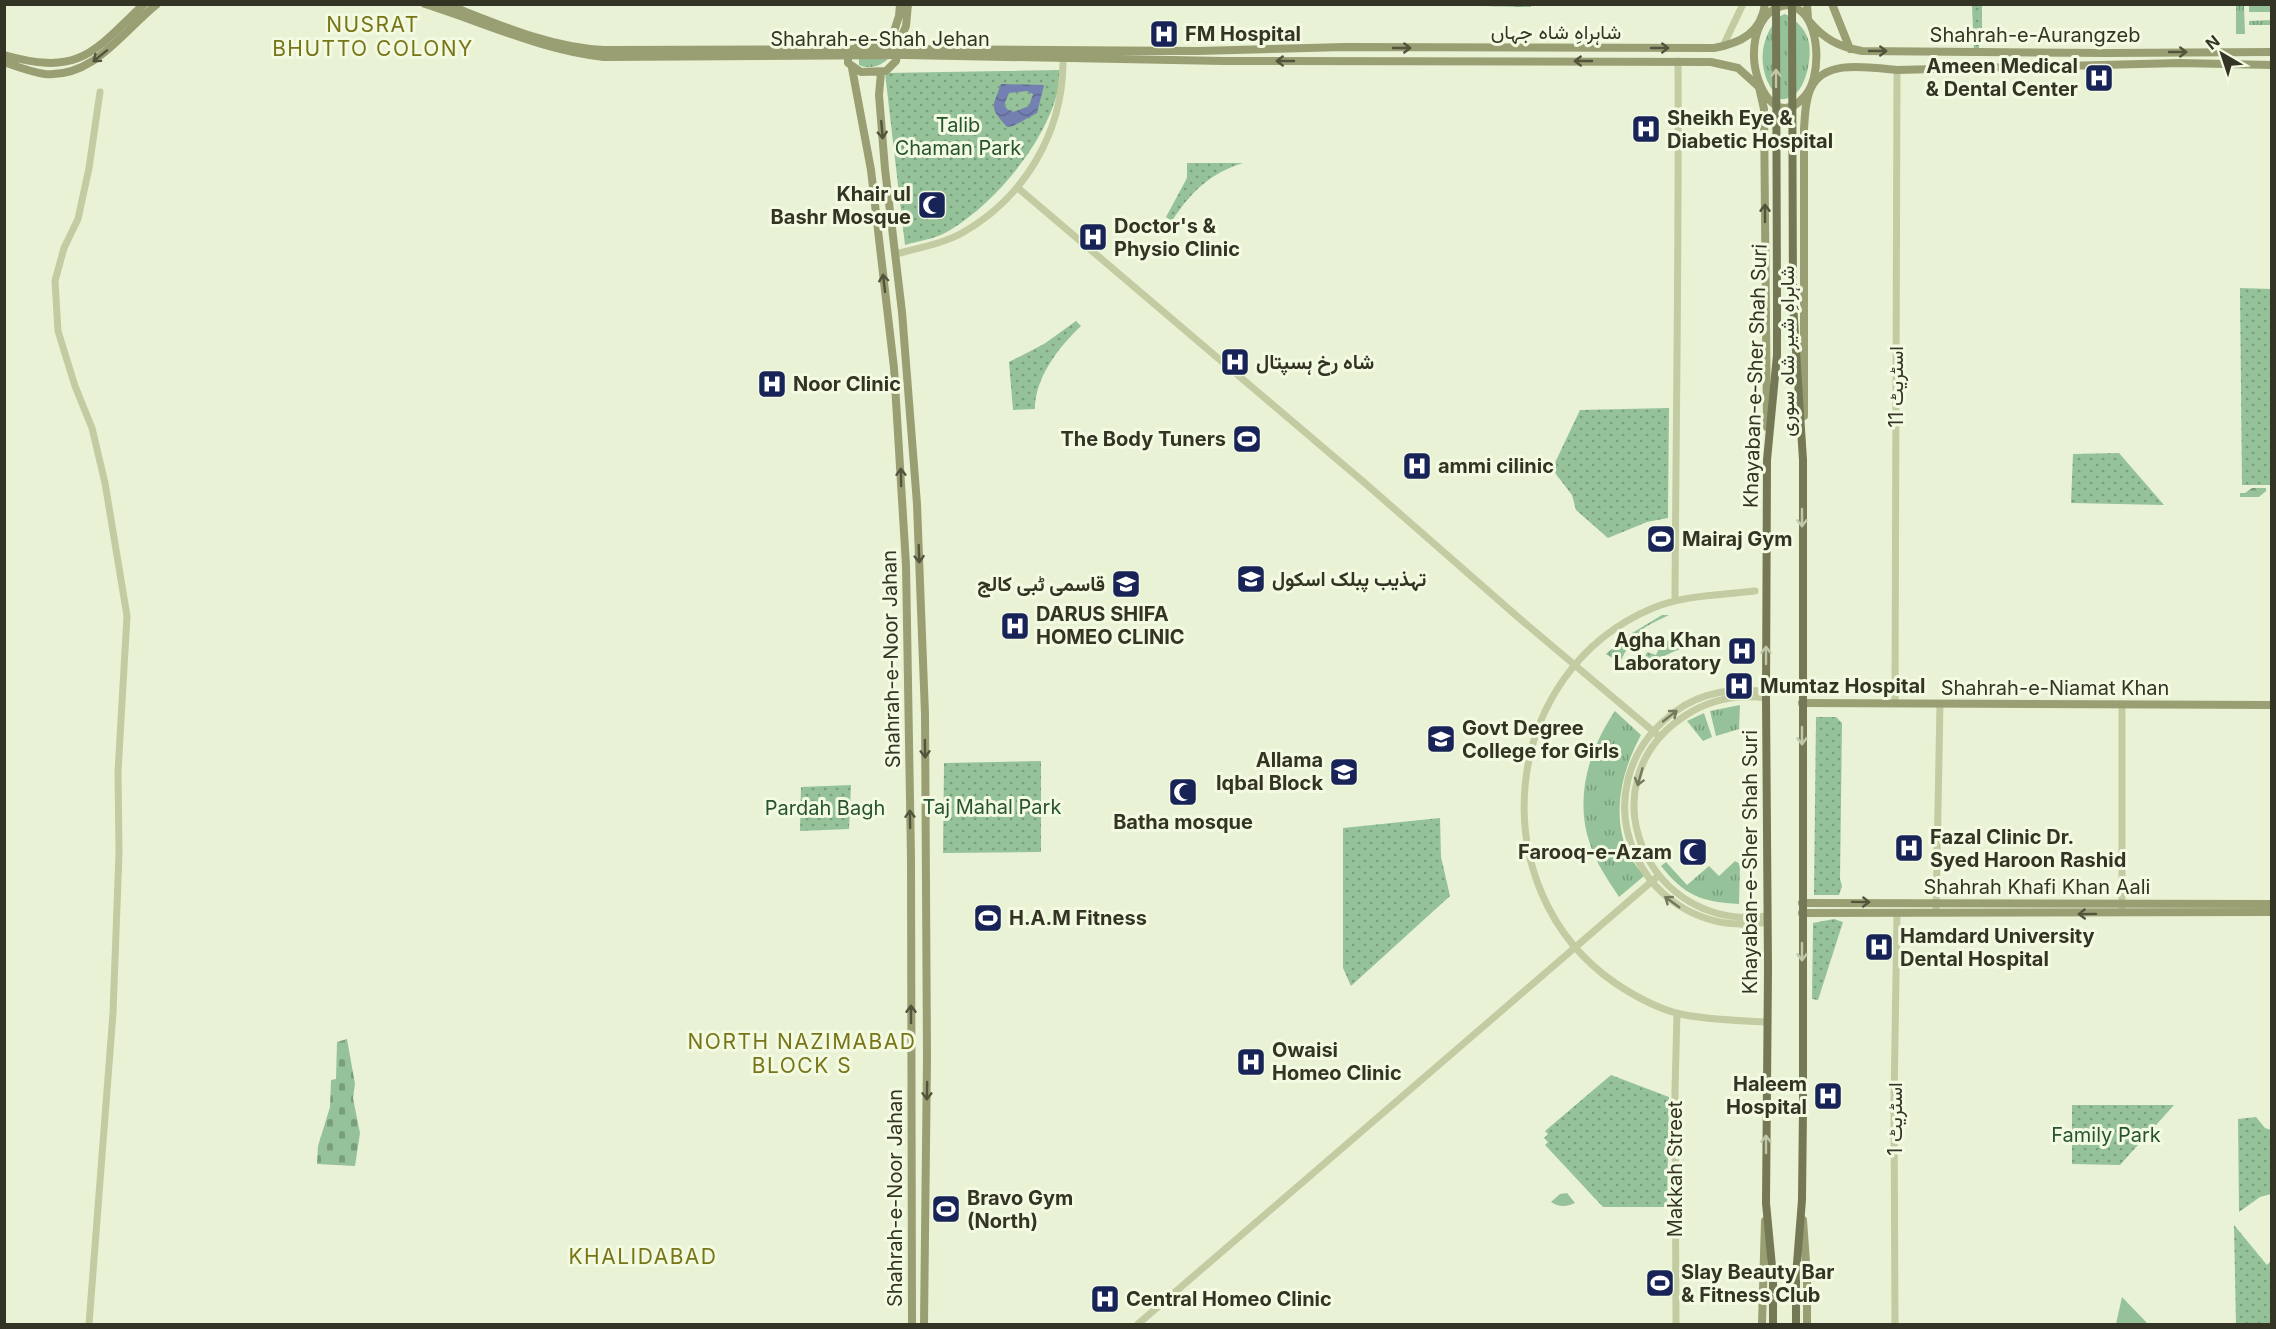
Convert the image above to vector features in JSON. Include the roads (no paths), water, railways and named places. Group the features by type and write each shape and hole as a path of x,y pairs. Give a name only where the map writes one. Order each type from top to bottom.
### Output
{"main road":[{"path":"4,55 38,64 72,62 89,54 144,4"},
{"path":"4,62 46,74 76,70 104,53 157,4"},
{"name":"Shahrah-e-Shah Jehan","path":"425,4 531,41 574,53 604,57 1198,55 1344,47"},
{"name":"Shahrah-e-Shah Jehan","path":"446,4 532,35 595,50 904,48 1343,61"},
{"path":"894,43 881,40 858,46 848,57 848,63 852,68 868,73 886,71 896,61 899,54 894,43 900,4"},
{"path":"894,43 906,26 908,4"},
{"path":"1765,4 1754,53 1754,66 1764,109 1767,460"},
{"name":"Khayaban-e-Sher Shah Suri","path":"1773,1324 1773,1277 1766,1203 1766,695 1767,460 1777,355 1778,305 1776,4"},
{"name":"Khayaban-e-Sher Shah Suri","path":"1792,4 1793,304"},
{"path":"1759,87 1772,103 1781,107 1799,102 1811,87 1816,54 1807,4"},
{"path":"1832,4 1850,49"},
{"path":"1761,22 1767,12 1776,6 1787,5 1803,13 1809,21"},
{"name":"Shahrah-e-Aurangzeb","path":"1809,21 1828,40 1850,49 2000,52 2271,52"},
{"name":"شاہراہِ شاہ جہاں","path":"1344,47 1660,48 1723,46 1741,40 1761,22"},
{"name":"شاہراہِ شاہ جہاں","path":"1343,61 1724,63 1738,68 1759,87"},
{"name":"Shahrah-e-Aurangzeb","path":"1811,87 1828,72 1859,67 1897,70 2180,63 2271,65"},
{"name":"Shahrah-e-Noor Jahan","path":"852,68 871,170 897,406 906,565 911,929 912,1324"},
{"name":"Shahrah-e-Noor Jahan","path":"881,72 879,95 885,169 896,254 910,405 917,504 924,680 926,929 924,1324"},
{"name":"شاہراہِ شیر شاہ سوری","path":"1803,460 1804,129 1811,87"},
{"path":"871,170 885,169"},
{"name":"شاہراہِ شیر شاہ سوری","path":"1793,304 1803,460"},
{"path":"897,406 910,405"},
{"path":"1803,460 1802,1200 1807,1276 1807,1324"},
{"path":"901,504 917,504"},
{"path":"909,681 924,680"},
{"name":"Shahrah-e-Niamat Khan","path":"1802,703 2271,705"},
{"name":"Shahrah Khafi Khan Aali","path":"1802,903 1936,903 2271,912"},
{"name":"Shahrah Khafi Khan Aali","path":"1802,913 1936,913 2271,904"},
{"path":"911,929 926,929"},
{"path":"1796,1324 1796,1276 1802,1200"},
{"path":"1762,1324 1766,1203"}],"street":[{"path":"1723,46 1743,4"},
{"path":"1675,600 1676,333 1679,264 1678,61"},
{"path":"896,254 961,234 987,216 1018,188 1042,152 1056,120 1063,90 1063,64"},
{"name":"اسٹریٹ 11","path":"1895,704 1897,70"},
{"path":"89,1324 113,1013 119,840 118,772 127,616 105,483 92,428 75,386 58,331 55,281 64,248 78,219 89,168 100,92"},
{"path":"1018,188 1358,476 1660,737"},
{"path":"1755,591 1675,600 1630,620 1597,644 1575,665 1547,707 1537,731 1527,769 1524,805 1527,849 1533,870 1554,916 1575,948 1615,983 1640,998 1677,1013 1766,1022"},
{"path":"1766,695 1737,690 1700,698 1682,707 1653,731 1641,748 1632,766 1625,806 1626,827 1631,847 1651,882 1664,896 1697,916 1716,922 1735,925 1767,919"},
{"path":"1766,695 1713,701 1675,722 1660,737 1649,753 1641,770 1635,806 1636,825 1641,843 1658,876 1671,890 1701,909 1737,918 1767,919"},
{"path":"1936,913 1940,704"},
{"path":"2122,704 2122,909"},
{"path":"1138,1324 1658,876"},
{"name":"اسٹریٹ 1","path":"1895,1324 1894,1102 1897,913"},
{"name":"Makkah Street","path":"1676,1324 1677,1013"}],"water":[{"path":"1001,84 1044,85 1037,113 1007,127 997,115 994,106","holes":["1027,91 1033,94 1029,106 1013,112 1004,105 1009,93"]}],"place":[{"name":"FM Hospital","path":"1164,34"},
{"name":"Ameen Medical & Dental Center","path":"2099,78"},
{"name":"Sheikh Eye & Diabetic Hospital","path":"1646,129"},
{"name":"Khair ul Bashr Mosque","path":"932,205"},
{"name":"Doctor's & Physio Clinic","path":"1093,237"},
{"name":"شاہ رخ ہسپتال","path":"1235,362"},
{"name":"Noor Clinic","path":"772,384"},
{"name":"The Body Tuners","path":"1247,439"},
{"name":"ammi cilinic","path":"1417,466"},
{"name":"Mairaj Gym","path":"1661,539"},
{"name":"تہذیب پبلک اسکول","path":"1251,579"},
{"name":"قاسمی ٹبی کالج","path":"1126,584"},
{"name":"DARUS SHIFA HOMEO CLINIC","path":"1015,626"},
{"name":"Agha Khan Laboratory","path":"1742,651"},
{"name":"Mumtaz Hospital","path":"1739,686"},
{"name":"Govt Degree College for Girls","path":"1441,739"},
{"name":"Allama Iqbal Block","path":"1344,772"},
{"name":"Batha mosque","path":"1183,792"},
{"name":"Fazal Clinic Dr. Syed Haroon Rashid","path":"1909,848"},
{"name":"Farooq-e-Azam","path":"1693,852"},
{"name":"H.A.M Fitness","path":"988,918"},
{"name":"Hamdard University Dental Hospital","path":"1879,947"},
{"name":"Owaisi Homeo Clinic","path":"1251,1062"},
{"name":"Haleem Hospital","path":"1828,1096"},
{"name":"Bravo Gym (North)","path":"946,1209"},
{"name":"Slay Beauty Bar & Fitness Club","path":"1660,1283"},
{"name":"Central Homeo Clinic","path":"1105,1299"}],"district":[{"name":"NUSRAT BHUTTO COLONY","path":"373,36"},
{"name":"NORTH NAZIMABAD BLOCK S","path":"802,1053"},
{"name":"KHALIDABAD","path":"643,1256"}],"park label":[{"name":"Talib Chaman Park","path":"958,136"},
{"name":"Taj Mahal Park","path":"992,807"},
{"name":"Pardah Bagh","path":"825,808"},
{"name":"Family Park","path":"2106,1135"}]}
